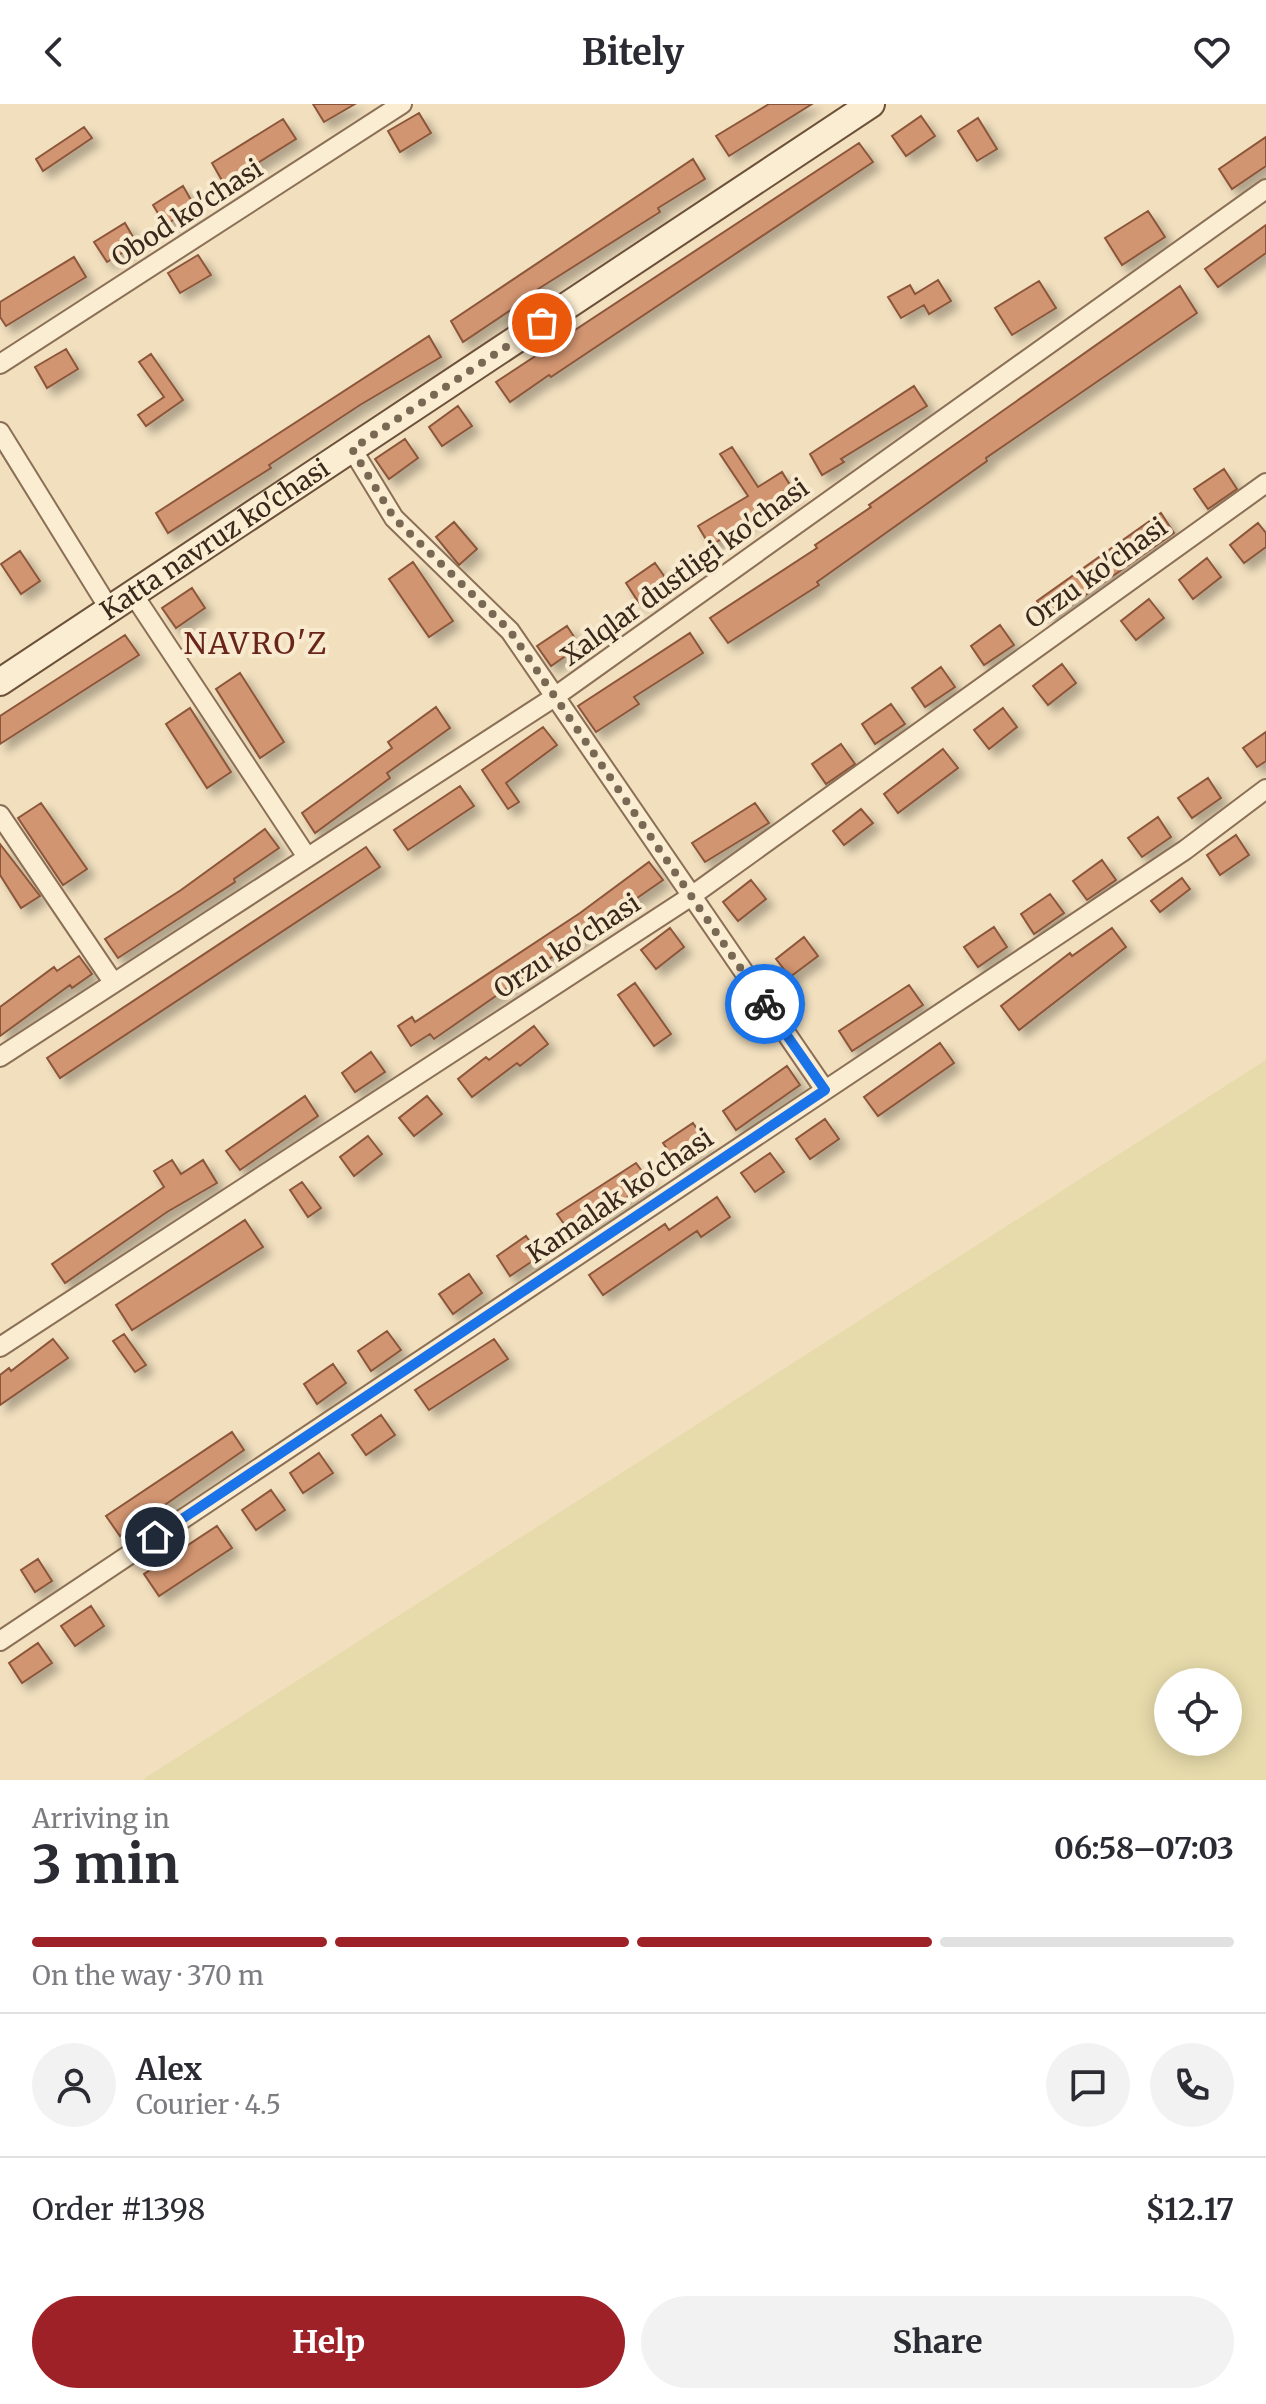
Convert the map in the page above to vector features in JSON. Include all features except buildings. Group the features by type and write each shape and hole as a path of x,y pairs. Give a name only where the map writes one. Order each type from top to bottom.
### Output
{"street":[{"name":"Obod ko'chasi","path":"0,364 402,104"},
{"name":"Katta navruz ko'chasi","path":"0,682 871,104"},
{"name":"Xalqlar dustligi ko'chasi","path":"0,1057 553,698 1266,189"},
{"path":"0,432 110,610"},
{"path":"352,449 394,518 510,631 553,698 825,1090"},
{"name":"Orzu ko'chasi","path":"0,1347 690,897 1266,483"},
{"path":"133,594 307,857"},
{"name":"Kamalak ko'chasi","path":"0,1641 1185,850 1266,789"},
{"path":"0,815 113,982"}],"shaded area":[{"path":"1266,1060 1266,1780 142,1780"}],"way so far":[{"path":"542,323 352,449 394,518 510,631 583,743 765,1004"}],"district":[{"name":"NAVRO'Z","path":"256,644"}],"route":[{"path":"155,1537 825,1090 765,1004"}]}
